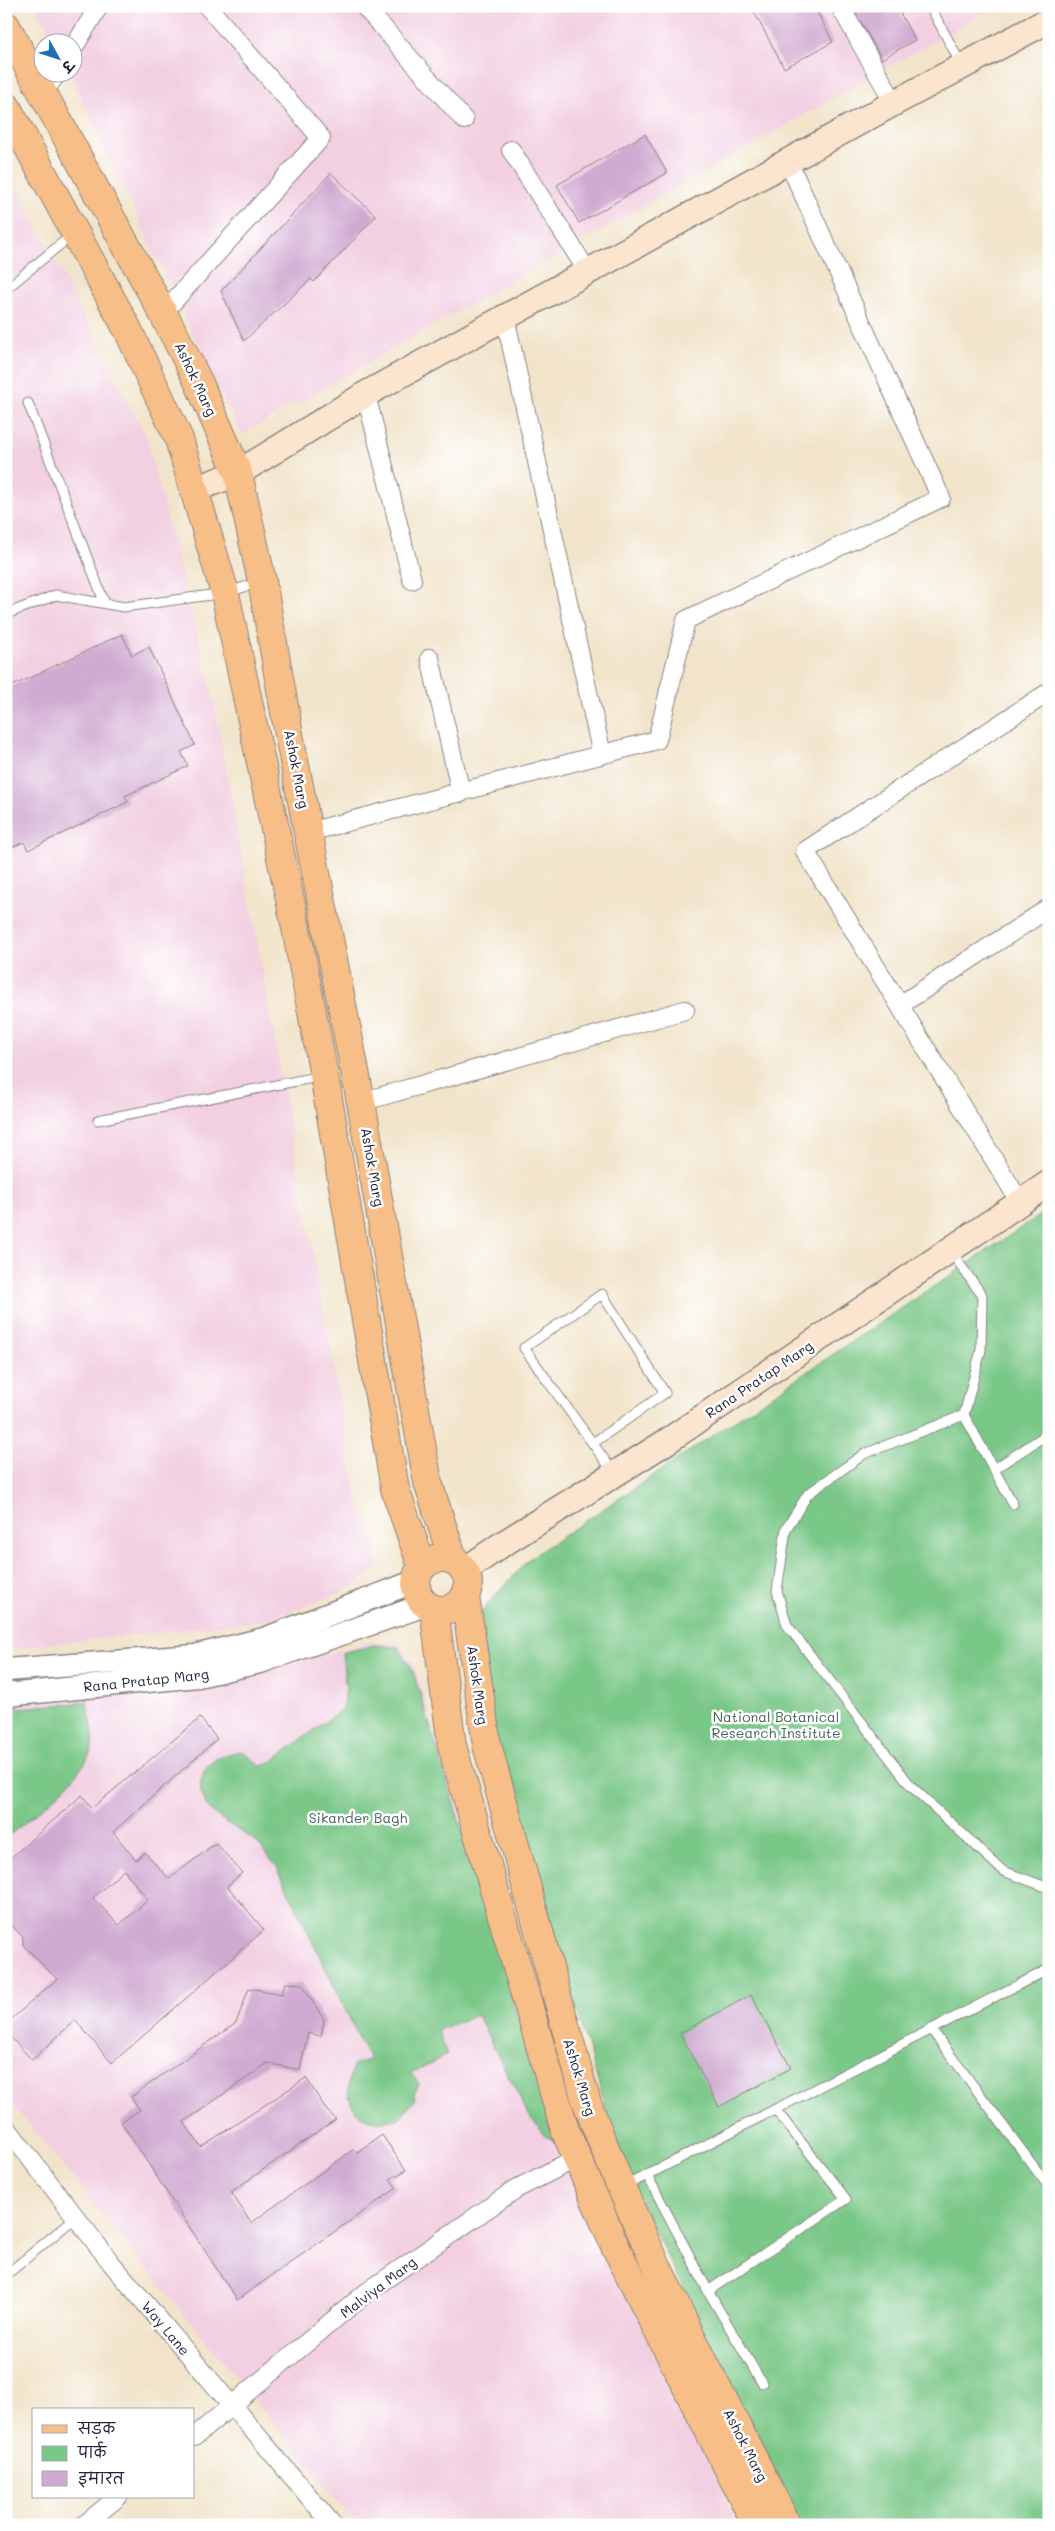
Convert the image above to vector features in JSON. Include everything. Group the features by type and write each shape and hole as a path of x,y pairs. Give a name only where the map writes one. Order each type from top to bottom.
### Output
{"main road":[{"path":"193,490 238,473 366,394 894,102 1049,20"},
{"name":"Ashok Marg","path":"6,26 164,313 198,381 238,473 262,582 361,1102 428,1483 461,1576 487,1745 586,2100 654,2264 787,2525"},
{"name":"Ashok Marg","path":"6,106 14,138 75,232 128,330 178,439 225,593 293,913 324,1075 395,1489 424,1590 452,1746 565,2130 615,2246 757,2525"},
{"name":"Rana Pratap Marg","path":"461,1576 501,1545 616,1475 1049,1183"},
{"path":"436,1558 461,1576 452,1609 424,1590 436,1558"}],"street":[{"path":"82,34 99,6"},
{"path":"164,313 321,138 207,6"},
{"path":"364,6 464,120"},
{"path":"840,6 894,102"},
{"path":"42,93 51,82"},
{"path":"511,150 588,272"},
{"path":"309,832 657,740 686,620 941,498 788,161"},
{"path":"505,317 602,755"},
{"path":"366,394 412,580"},
{"path":"430,658 461,793"},
{"path":"1020,1202 805,850 1049,692"},
{"path":"900,1005 1049,908"},
{"path":"361,1102 685,1010"},
{"name":"Rana Pratap Marg","path":"6,1670 195,1656 264,1639 424,1590"},
{"name":"Rana Pratap Marg","path":"6,1695 198,1676 260,1662 424,1590"},
{"name":"Way Lane","path":"6,2127 112,2264 333,2525"},
{"name":"Malviya Marg","path":"195,2436 367,2292 516,2189 577,2158"},
{"path":"84,2525 117,2498"}],"lane":[{"path":"930,6 962,66"},
{"path":"6,289 75,232"},
{"path":"28,403 105,604"},
{"path":"6,614 56,595 124,607 225,593 262,582"},
{"path":"98,1120 324,1075"},
{"path":"950,1250 982,1296 981,1350 964,1415 1013,1504"},
{"path":"593,1443 665,1393 602,1294 524,1348 616,1475"},
{"path":"964,1415 864,1454 808,1494 786,1530 777,1591 787,1625 911,1786 1003,1871 1049,1888"},
{"path":"994,1469 1049,1432"},
{"path":"621,2188 1049,1969"},
{"path":"931,2030 1049,2187"},
{"path":"708,2291 846,2199 775,2109"},
{"path":"647,2175 708,2291 762,2383"},
{"path":"6,2275 76,2217"}],"shaded area":[{"path":"37,6 996,6 241,435 73,82 82,82 82,32 49,32"},
{"path":"6,166 146,436 214,702 359,1508 375,1538 378,1568 340,1593 268,1620 6,1649"},
{"path":"372,1641 398,1643 414,1664 560,2140 738,2525 357,2525 6,2097 6,1703 198,1690"}],"green space":[{"name":"National Botanical Research Institute","path":"1049,1209 1049,2525 800,2525 625,2171 488,1715 481,1611 529,1559"},
{"name":"Sikander Bagh","path":"374,1645 398,1647 412,1668 557,2142 545,2136 528,2114 477,2015 438,2030 447,2055 411,2073 419,2084 414,2093 415,2100 398,2119 374,2121 356,2111 349,2097 351,2073 354,2065 369,2059 277,1867 258,1844 215,1814 207,1806 202,1796 201,1785 204,1772 216,1759 243,1751 260,1766 269,1764 342,1709 346,1690 342,1653"},
{"path":"87,1702 93,1741 90,1753 82,1767 58,1794 6,1838 6,1709"}],"building":[{"path":"751,6 814,6 833,42 784,68"},
{"path":"852,6 896,6 915,40 882,59"},
{"path":"645,134 667,173 579,223 557,185"},
{"path":"331,173 376,216 314,282 311,279 244,341 221,291"},
{"path":"122,634 132,655 149,647 195,745 181,752 188,766 125,796 128,802 28,850 24,842 6,850 6,689"},
{"path":"200,1718 217,1739 113,1832 136,1860 145,1852 169,1879 216,1843 242,1873 227,1886 264,1930 112,2063 75,2020 32,2060 6,2032 6,2024 57,1979 23,1945 23,1937 6,1920 6,1862 82,1795 92,1808","holes":["124,1870 148,1900 119,1925 93,1898"]},
{"path":"285,1983 302,1984 324,2020 321,2036 308,2033 300,2070 268,2063 184,2122 201,2147 306,2078 327,2111 336,2119 231,2192 251,2223 354,2149 357,2152 382,2135 406,2170 390,2179 397,2188 237,2300 121,2122 140,2110 131,2097 236,2023 249,1988 282,1994"},
{"path":"751,1995 791,2068 719,2107 680,2033"}]}
